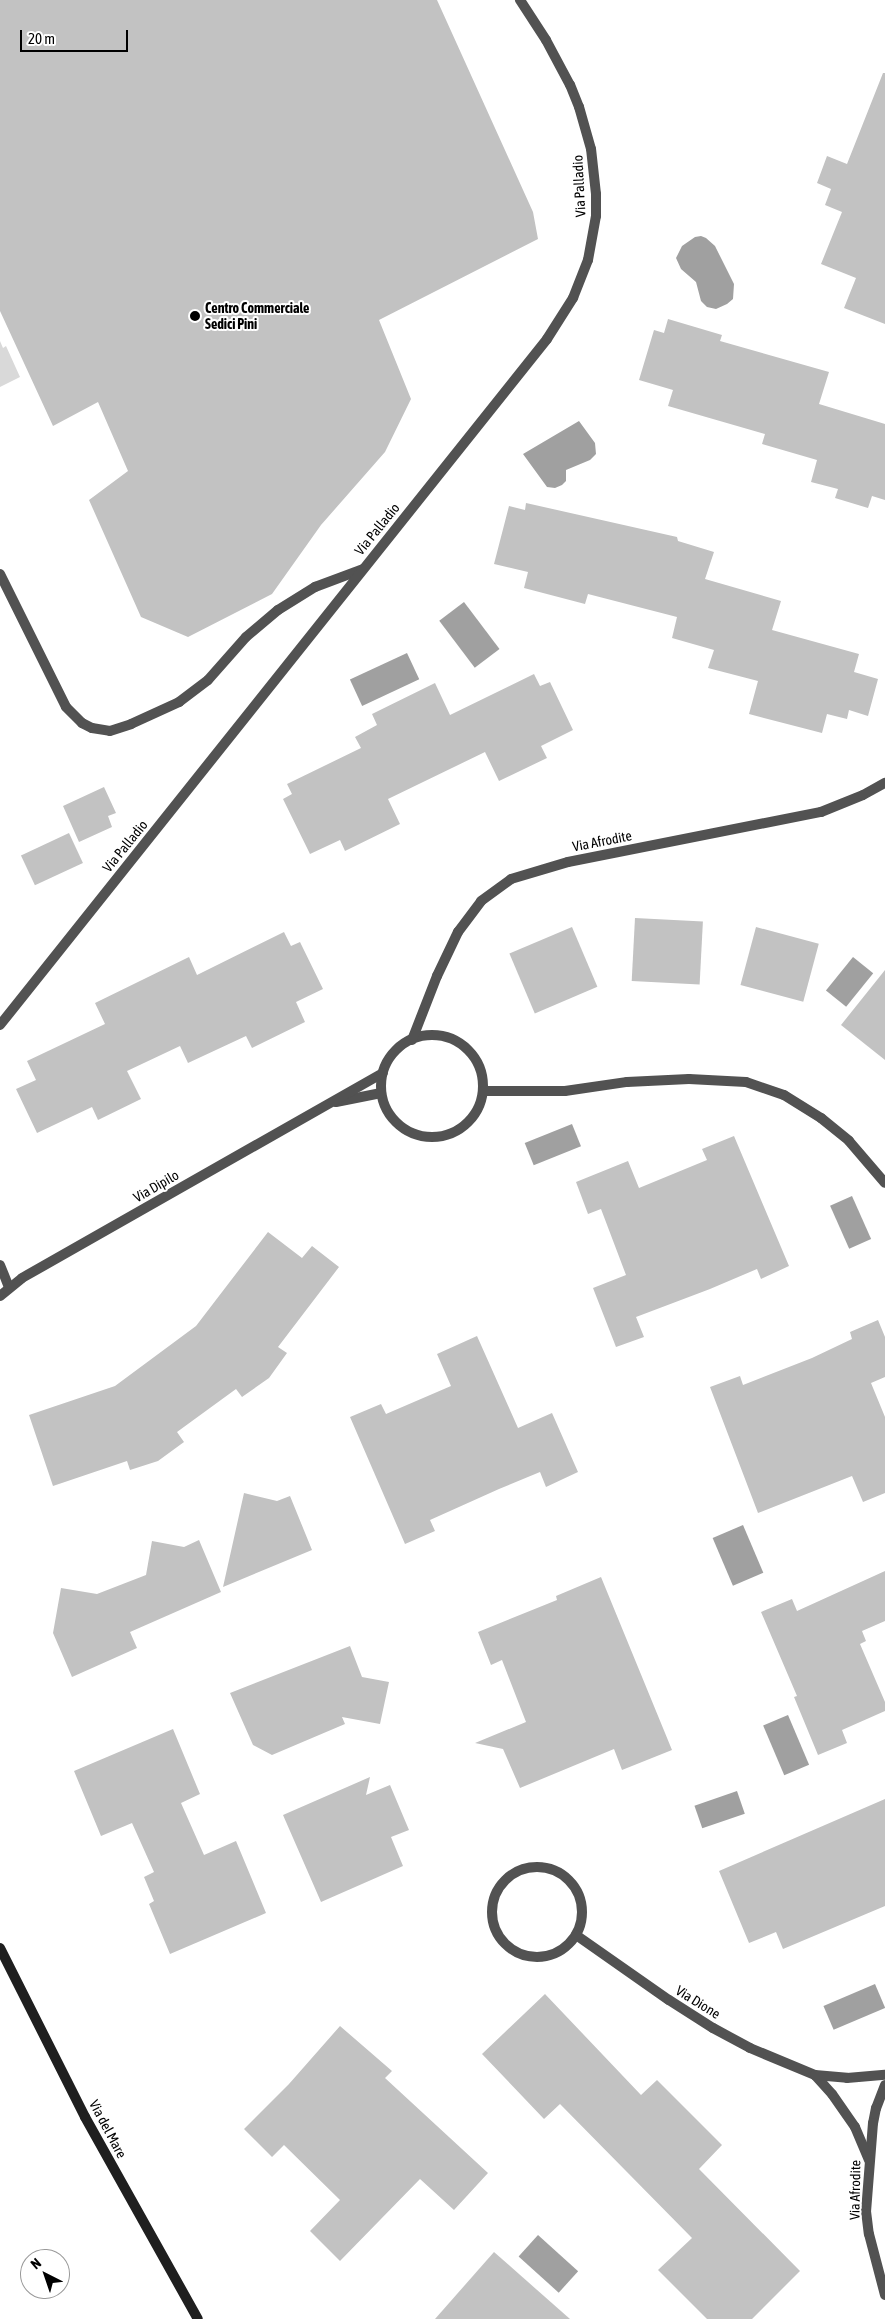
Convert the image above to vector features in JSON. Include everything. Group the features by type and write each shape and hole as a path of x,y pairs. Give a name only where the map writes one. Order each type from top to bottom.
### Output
{"main road":[{"name":"Via del Mare","path":"0,1948 85,2117 198,2319"}],"street":[{"name":"Via Palladio","path":"0,1025 562,319 582,280 588,260 596,216 596,194 591,148 579,107 559,63 520,0"},
{"path":"0,574 59,698 66,708 82,723 92,728 110,731 131,724 179,702 208,680 246,637 278,610 315,587 364,568"},
{"name":"Via Afrodite","path":"412,1040 437,976 458,932 480,901 511,879 568,862 821,812 856,798 885,783"},
{"path":"428,1035 444,1036 460,1043 469,1050 481,1071 483,1091 477,1112 468,1123 455,1132 440,1137 423,1137 408,1132 395,1122 386,1109 381,1093 383,1073 389,1059 399,1048 412,1040 428,1035"},
{"name":"Via Dipilo","path":"0,1296 22,1278 383,1073"},
{"path":"483,1091 565,1091 627,1082 690,1079 724,1079 746,1082 784,1095 821,1118 849,1141 885,1183"},
{"name":"Via Dipilo","path":"328,1103 381,1093"},
{"path":"0,1265 9,1287"},
{"path":"532,1867 547,1867 560,1872 579,1893 583,1907 582,1922 576,1935 568,1946 556,1953 542,1957 528,1957 504,1943 494,1924 493,1904 498,1890 506,1878 518,1871 532,1867"},
{"name":"Via Dione","path":"576,1935 669,2000 713,2028 750,2048 815,2075 847,2078 885,2075"},
{"name":"Via Dione","path":"815,2075 832,2094 854,2127 869,2160"},
{"name":"Via Afrodite","path":"885,2086 876,2108 869,2160 866,2211 869,2234 885,2295"}],"shaded area":[{"path":"701,236 715,246 734,284 733,299 716,309 707,307 701,301 696,282 681,269 676,258 682,246 695,237"},
{"path":"0,341 3,348 6,346 20,377 0,387"},
{"path":"579,421 595,443 596,454 590,460 566,470 566,481 562,485 555,488 547,487 523,454"},
{"path":"464,602 500,649 475,668 439,621"},
{"path":"407,653 419,679 362,706 350,680"},
{"path":"853,957 873,973 846,1007 826,990"},
{"path":"572,1124 581,1146 534,1165 525,1143"},
{"path":"852,1196 871,1239 849,1249 830,1206"},
{"path":"743,1525 763,1573 733,1586 713,1538"},
{"path":"788,1715 809,1765 784,1775 763,1726"},
{"path":"737,1791 745,1814 702,1828 694,1806"},
{"path":"875,1984 885,2008 834,2030 823,2006"},
{"path":"538,2235 578,2271 559,2293 519,2257"}],"building":[{"name":"Centro Commerciale Sedici Pini","path":"0,0 437,0 533,212 538,239 379,320 411,399 385,452 321,525 272,594 188,637 141,617 89,500 128,471 98,402 53,426 0,311"},
{"path":"883,73 885,73 885,324 844,308 856,278 821,264 842,212 825,205 831,189 817,183 827,156 847,164"},
{"path":"668,319 722,335 720,341 829,372 819,404 885,424 885,500 872,496 868,508 835,498 838,489 811,482 817,460 762,444 765,434 668,406 673,390 639,380 654,330 664,333"},
{"path":"526,503 677,537 678,541 714,552 705,579 781,601 772,630 859,654 854,672 878,679 868,716 849,710 847,719 827,714 822,733 749,714 758,681 708,668 714,650 672,638 677,617 588,594 585,604 524,588 528,572 494,564 509,506 525,510"},
{"path":"534,674 540,686 550,682 573,730 541,746 547,758 499,781 485,752 388,799 400,824 345,851 340,840 310,854 283,799 292,794 287,784 361,748 355,737 377,725 372,714 435,683 450,715"},
{"path":"104,787 116,813 108,816 112,827 79,842 63,806"},
{"path":"69,833 83,863 35,885 21,855"},
{"path":"635,918 703,922 700,984 632,981"},
{"path":"572,927 597,987 535,1013 509,954"},
{"path":"756,927 819,944 803,1002 740,985"},
{"path":"284,932 291,946 300,942 323,989 296,1002 305,1022 252,1048 246,1036 188,1063 180,1046 127,1071 141,1099 98,1120 92,1107 37,1133 16,1089 36,1080 27,1061 105,1024 95,1003 189,957 197,975"},
{"path":"885,970 885,1060 841,1025"},
{"path":"734,1136 789,1266 761,1279 757,1269 636,1317 644,1337 616,1347 593,1288 626,1275 601,1209 588,1214 576,1182 628,1161 639,1188 707,1160 702,1149"},
{"path":"268,1232 302,1258 312,1246 339,1267 278,1347 287,1353 269,1378 242,1397 236,1389 177,1432 184,1442 158,1461 130,1470 127,1461 53,1486 29,1415 115,1386 196,1326"},
{"path":"878,1320 885,1337 885,1377 871,1383 885,1417 885,1493 863,1502 852,1476 758,1513 710,1387 740,1376 743,1385 812,1358 852,1339 850,1332"},
{"path":"477,1336 518,1428 552,1413 578,1472 546,1487 540,1472 499,1489 430,1520 435,1531 405,1544 350,1417 381,1404 386,1414 451,1386 437,1354"},
{"path":"244,1493 277,1501 290,1496 312,1550 223,1587"},
{"path":"199,1540 221,1592 130,1632 137,1648 72,1677 53,1633 61,1588 97,1594 146,1575 152,1541 184,1547"},
{"path":"885,1571 885,1621 862,1631 866,1641 860,1644 885,1702 885,1711 842,1730 847,1743 818,1755 794,1697 797,1696 761,1612 792,1599 797,1611"},
{"path":"601,1577 672,1750 622,1770 614,1749 520,1788 503,1749 475,1743 526,1722 502,1660 491,1665 478,1632 557,1600 556,1596"},
{"path":"350,1646 362,1677 389,1682 380,1724 342,1717 345,1724 272,1755 253,1745 230,1693"},
{"path":"173,1729 200,1794 181,1803 204,1855 236,1841 266,1913 170,1954 149,1904 154,1901 144,1877 154,1872 132,1823 101,1836 74,1771"},
{"path":"370,1777 366,1795 390,1785 409,1830 391,1837 403,1866 321,1902 283,1815"},
{"path":"885,1799 885,1906 783,1949 776,1932 749,1943 719,1871"},
{"path":"545,1994 641,2095 657,2080 722,2145 699,2169 800,2271 752,2319 707,2319 658,2270 692,2238 560,2104 544,2119 482,2054"},
{"path":"340,2026 392,2071 385,2078 488,2173 454,2210 420,2179 340,2261 310,2231 340,2200 284,2145 272,2157 244,2129 289,2084"},
{"path":"494,2252 570,2319 435,2319"}],"place":[{"name":"Centro Commerciale Sedici Pini","path":"195,316"}]}
